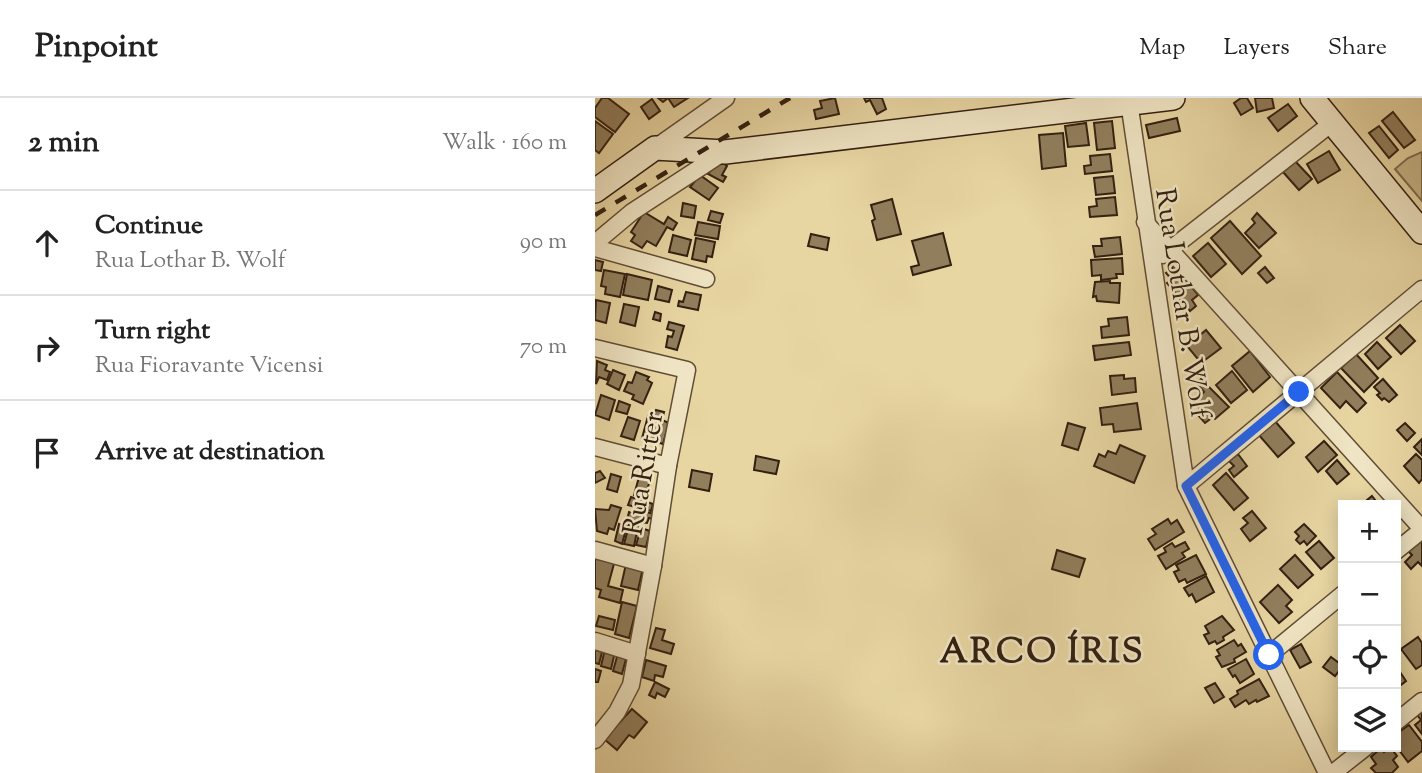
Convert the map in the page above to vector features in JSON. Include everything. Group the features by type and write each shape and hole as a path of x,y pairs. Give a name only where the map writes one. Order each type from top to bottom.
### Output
{"street":[{"path":"595,191 726,98"},
{"path":"655,148 725,152 1173,98"},
{"path":"1313,98 1422,232"},
{"name":"Rua Lothar B. Wolf","path":"1129,102 1186,486 1327,773"},
{"path":"1151,264 1332,122"},
{"path":"595,246 632,212 725,152"},
{"path":"1145,222 1422,529 1401,547"},
{"path":"595,246 706,279"},
{"path":"1186,486 1422,289"},
{"name":"Rua Ritter","path":"595,348 687,370 631,685 617,712 595,740"},
{"path":"595,447 668,466"},
{"path":"595,550 653,566"},
{"path":"1269,655 1338,598"},
{"path":"595,641 637,654"},
{"path":"1401,718 1422,701"},
{"path":"1333,773 1360,752"}],"shaded area":[{"path":"1422,152 1422,201 1395,169 1408,158"}],"building":[{"path":"602,98 608,98 629,114 615,132 595,117 595,108"},
{"path":"668,98 688,98 674,107"},
{"path":"835,98 839,114 816,119 814,110 822,108 820,101"},
{"path":"864,98 882,98 886,109 877,114 870,100 866,102"},
{"path":"1241,98 1247,98 1253,108 1241,115 1234,103"},
{"path":"1255,98 1272,98 1274,108 1257,112"},
{"path":"652,99 660,111 649,119 641,107"},
{"path":"1288,104 1297,116 1278,131 1268,118"},
{"path":"1393,112 1415,140 1404,148 1382,121"},
{"path":"1177,118 1180,131 1149,138 1146,125"},
{"path":"595,121 613,134 599,153 595,150"},
{"path":"1112,121 1115,148 1097,150 1094,123"},
{"path":"1086,123 1089,145 1068,147 1065,126"},
{"path":"1379,126 1398,150 1389,158 1369,133"},
{"path":"1063,133 1066,166 1042,169 1039,135"},
{"path":"1329,151 1340,170 1318,183 1307,164"},
{"path":"1110,154 1112,171 1085,174 1084,166 1091,165 1090,156"},
{"path":"719,160 727,166 722,175 726,177 723,182 708,174"},
{"path":"1295,161 1312,179 1299,190 1283,172"},
{"path":"700,175 718,188 709,200 690,187"},
{"path":"1113,176 1115,193 1096,195 1094,178"},
{"path":"1115,197 1117,215 1090,217 1089,207 1097,206 1096,199"},
{"path":"892,199 901,234 877,240 871,205"},
{"path":"683,203 696,206 694,218 681,216"},
{"path":"711,211 723,214 720,223 708,220"},
{"path":"644,212 664,224 668,217 677,223 673,230 667,227 656,246 647,241 642,248 631,241 635,235 631,232"},
{"path":"1257,213 1276,233 1259,248 1245,233 1255,223 1252,219"},
{"path":"1230,221 1261,256 1242,274 1211,238"},
{"path":"698,222 720,226 718,239 695,235"},
{"path":"943,233 951,265 913,275 911,267 919,265 912,241"},
{"path":"811,234 829,238 827,250 808,246"},
{"path":"673,235 691,240 687,256 669,252"},
{"path":"1120,237 1122,254 1095,257 1093,246 1102,246 1101,239"},
{"path":"696,238 715,242 712,257 707,256 706,262 692,259"},
{"path":"1208,243 1226,264 1211,277 1193,256"},
{"path":"1122,258 1123,274 1116,274 1117,278 1101,280 1101,275 1092,276 1091,260"},
{"path":"595,260 603,262 601,271 595,270"},
{"path":"1175,266 1198,295 1192,300 1196,306 1190,311 1167,283 1172,280 1166,273"},
{"path":"1265,267 1274,278 1267,283 1258,273"},
{"path":"604,270 625,274 620,297 605,294 606,287 601,286"},
{"path":"627,274 652,280 648,300 623,295"},
{"path":"1095,282 1120,283 1119,303 1097,301 1096,296 1093,297"},
{"path":"658,286 672,290 669,302 655,299"},
{"path":"686,292 701,295 698,310 678,306 679,301 683,302"},
{"path":"596,300 610,303 606,323 595,320"},
{"path":"624,304 639,307 635,326 620,322"},
{"path":"655,312 661,314 660,321 653,319"},
{"path":"1127,317 1129,335 1102,338 1101,327 1109,326 1108,319"},
{"path":"669,322 684,326 677,350 666,347 668,336 672,337 674,331 667,329"},
{"path":"1400,325 1415,341 1401,354 1386,338"},
{"path":"1206,330 1221,348 1201,363 1187,346"},
{"path":"1129,342 1131,355 1095,360 1093,346"},
{"path":"1377,342 1391,357 1378,369 1365,354"},
{"path":"1250,351 1270,377 1253,392 1232,366"},
{"path":"1356,354 1378,378 1364,392 1341,368"},
{"path":"597,361 607,365 605,370 610,372 607,380 599,377 596,384"},
{"path":"613,370 625,375 619,390 607,384"},
{"path":"1232,371 1247,390 1231,403 1216,385"},
{"path":"636,372 649,377 647,380 652,383 643,404 632,399 634,395 624,391 628,382 632,383"},
{"path":"1337,372 1366,403 1357,412 1346,401 1340,408 1321,388"},
{"path":"1124,375 1124,379 1135,378 1136,392 1112,395 1110,376"},
{"path":"1201,379 1229,407 1215,419 1213,417 1205,423 1197,414 1201,410 1194,401 1204,392 1197,383"},
{"path":"1383,379 1397,395 1389,402 1377,395 1380,393 1374,387"},
{"path":"601,395 615,400 609,420 595,415"},
{"path":"619,401 630,405 627,414 616,411"},
{"path":"1137,403 1141,429 1114,432 1113,424 1102,425 1100,408"},
{"path":"656,410 664,412 662,420 669,423 663,444 642,438 648,416 653,418"},
{"path":"628,417 640,421 634,440 621,436"},
{"path":"1274,420 1294,443 1278,457 1258,434"},
{"path":"1068,423 1085,428 1078,450 1062,445"},
{"path":"1405,423 1415,433 1407,441 1397,430"},
{"path":"1422,439 1422,455 1414,447"},
{"path":"1324,441 1337,455 1318,472 1306,457"},
{"path":"1120,445 1145,456 1134,483 1094,466 1099,454 1105,457 1108,451 1116,454"},
{"path":"1238,454 1247,466 1234,477 1229,470 1234,466 1229,461"},
{"path":"1416,454 1422,460 1422,479 1419,483 1404,466"},
{"path":"756,456 779,461 776,474 754,470"},
{"path":"1337,460 1349,474 1337,484 1326,471"},
{"path":"692,470 712,474 709,491 689,487"},
{"path":"600,471 605,478 595,483 595,473"},
{"path":"1226,473 1248,498 1234,510 1213,485"},
{"path":"611,474 621,477 617,492 607,489"},
{"path":"639,477 650,480 645,498 634,495"},
{"path":"631,497 653,504 651,511 628,505"},
{"path":"611,505 621,508 614,530 609,528 607,534 597,531 595,509 609,510"},
{"path":"635,509 654,514 653,519 649,518 647,523 627,520 629,512 634,514"},
{"path":"1252,511 1266,528 1250,541 1241,529 1248,523 1243,518"},
{"path":"1168,519 1171,524 1177,520 1184,532 1155,550 1148,539 1156,534 1152,529"},
{"path":"619,524 627,526 622,544 615,541"},
{"path":"1304,524 1316,536 1307,545 1304,541 1300,544 1296,540 1299,536 1295,532"},
{"path":"629,525 638,527 634,546 624,544"},
{"path":"641,528 650,531 646,547 636,545"},
{"path":"1418,539 1422,543 1422,566 1418,562 1411,569 1405,562 1412,555 1407,550"},
{"path":"1319,541 1334,558 1321,569 1306,552"},
{"path":"1185,542 1189,549 1182,553 1185,557 1166,569 1158,556 1166,552 1164,548 1172,543 1175,547"},
{"path":"1057,550 1085,559 1079,577 1052,569"},
{"path":"595,555 615,560 608,586 623,590 620,603 599,597 601,590 595,588"},
{"path":"1196,555 1206,574 1187,583 1185,579 1179,582 1174,572 1179,570 1176,565"},
{"path":"1295,555 1313,575 1298,588 1280,569"},
{"path":"626,564 643,568 638,590 621,586"},
{"path":"1206,576 1214,592 1196,602 1192,594 1189,596 1184,588"},
{"path":"1278,585 1292,600 1286,606 1292,612 1279,623 1260,602"},
{"path":"622,602 637,606 629,638 615,634"},
{"path":"599,616 615,620 613,630 596,626"},
{"path":"1222,616 1234,630 1217,644 1215,641 1209,644 1204,635 1209,633 1205,626"},
{"path":"656,628 665,630 662,640 674,644 671,654 650,648"},
{"path":"1418,637 1422,643 1422,665 1416,669 1401,649"},
{"path":"1234,640 1238,646 1241,644 1246,652 1234,659 1235,662 1222,667 1216,657 1220,655 1217,650"},
{"path":"1301,644 1311,662 1300,668 1290,650"},
{"path":"595,646 603,648 599,664 595,663"},
{"path":"605,649 615,652 611,669 601,666"},
{"path":"618,653 627,655 622,674 613,671"},
{"path":"1331,657 1338,662 1338,672 1335,676 1323,667"},
{"path":"1246,659 1254,674 1240,683 1228,669"},
{"path":"646,660 666,666 663,677 655,675 654,681 642,677"},
{"path":"595,669 601,671 598,682 595,682"},
{"path":"1259,679 1269,696 1249,704 1246,700 1235,707 1230,699 1238,694 1237,691"},
{"path":"655,682 669,689 665,697 657,693 655,698 649,695"},
{"path":"1215,683 1224,697 1214,703 1205,688"},
{"path":"632,709 647,722 634,738 629,735 617,750 604,739"},
{"path":"1422,711 1422,734 1415,725 1421,720 1417,715"},
{"path":"1409,725 1422,742 1422,751 1408,762 1400,752 1401,731"},
{"path":"1377,752 1394,752 1397,756 1393,760 1398,767 1392,773 1376,773 1371,768 1376,764 1371,757"}],"railway":[{"path":"595,215 790,98"}],"district":[{"name":"ARCO ÍRIS","path":"1042,650"}],"route":[{"path":"1269,655 1186,486 1299,392"}]}
